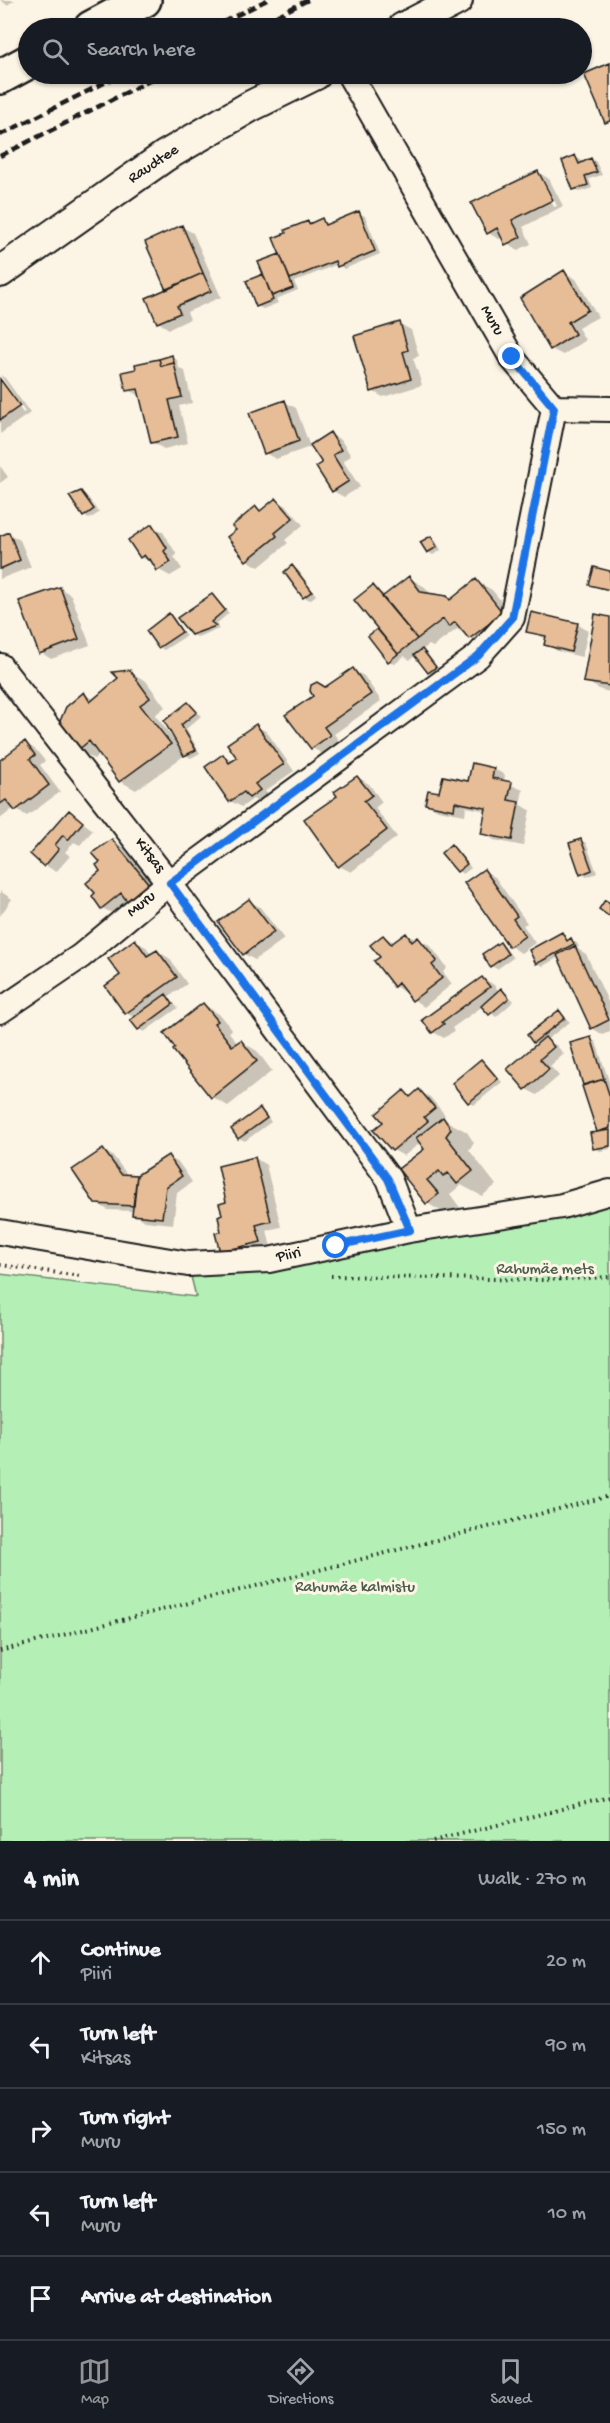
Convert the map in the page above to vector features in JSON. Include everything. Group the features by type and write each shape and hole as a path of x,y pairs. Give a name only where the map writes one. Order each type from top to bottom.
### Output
{"main road":[{"path":"110,18 144,0"},
{"path":"0,77 18,67"}],"street":[{"path":"422,18 457,0"},
{"name":"Raudtee","path":"0,272 165,156 251,106 296,84"},
{"name":"Muru","path":"0,1011 81,956 170,883 478,656 512,618 554,408 512,357 355,84"},
{"path":"554,408 610,409"},
{"name":"Kitsas","path":"0,666 170,883 388,1179 410,1230"},
{"name":"Piiri","path":"0,1232 188,1264 269,1260 410,1230 562,1206 610,1192"}],"path":[{"path":"0,1651 610,1496"},
{"path":"433,1841 610,1797"}],"green space":[{"name":"Rahumäe kalmistu","path":"610,1192 610,1841 0,1841 0,1274 196,1297 188,1264"}],"building":[{"path":"610,63 610,121 605,123 588,84 592,84 592,71"},
{"path":"575,155 579,164 591,158 597,172 585,176 588,185 573,190 562,161"},
{"path":"538,171 553,200 512,220 521,237 505,245 497,228 487,234 471,203"},
{"path":"359,211 375,251 337,267 335,261 290,279 273,238 286,233 285,230 308,221 309,224 322,218 325,225"},
{"path":"182,225 203,273 166,290 145,242"},
{"path":"280,254 293,288 272,296 258,262"},
{"path":"564,270 588,310 568,322 575,334 550,350 520,298"},
{"path":"203,273 211,291 177,306 180,313 157,323 146,298"},
{"path":"263,274 273,300 256,307 246,281"},
{"path":"400,322 408,350 403,352 411,379 371,392 354,336"},
{"path":"172,355 174,363 161,366 159,359"},
{"path":"159,359 161,366 174,363 182,397 169,400 178,437 151,443 138,389 126,391 122,372 136,369 135,364"},
{"path":"0,379 20,406 0,420"},
{"path":"285,400 299,441 264,454 249,413"},
{"path":"330,432 341,450 333,455 349,481 332,492 316,467 322,463 310,445"},
{"path":"81,491 94,509 83,517 69,496"},
{"path":"276,498 293,518 275,533 277,536 246,561 227,537 236,530 232,526 256,506 260,511"},
{"path":"152,524 167,548 164,551 171,562 157,571 150,559 148,560 144,555 140,558 128,540"},
{"path":"9,532 20,560 0,569 0,536"},
{"path":"431,536 437,547 427,553 420,542"},
{"path":"292,565 312,591 303,598 284,572"},
{"path":"594,567 610,571 610,590 589,585"},
{"path":"409,576 421,592 447,596 450,600 476,579 503,613 469,639 455,622 449,627 443,619 417,639 382,597"},
{"path":"373,585 417,639 398,654 354,600"},
{"path":"60,587 79,639 39,654 19,601"},
{"path":"212,594 225,610 211,622 216,626 191,635 177,618"},
{"path":"531,612 578,623 571,652 544,645 546,636 526,632"},
{"path":"169,613 182,632 158,648 146,631"},
{"path":"595,614 610,617 610,686 583,682"},
{"path":"377,629 398,654 388,662 368,636"},
{"path":"422,649 436,667 428,673 414,655"},
{"path":"353,668 371,694 324,727 330,735 311,749 285,715 313,696 310,691 311,685 317,682 325,687"},
{"path":"130,670 150,698 140,705 171,744 119,782 89,741 77,751 61,731 60,721 66,707 84,692 90,702 118,678 112,672"},
{"path":"188,702 197,712 181,725 196,750 184,756 164,721"},
{"path":"256,724 284,764 255,784 260,790 249,798 244,792 229,802 205,767 223,754 229,763 237,758 227,744"},
{"path":"25,741 35,755 30,759 49,785 15,811 6,800 0,804 0,760"},
{"path":"472,763 494,768 492,778 512,782 508,800 519,802 512,840 481,834 486,808 455,802 454,810 425,804 428,790 439,792 443,776 468,781"},
{"path":"357,776 372,795 364,801 387,830 338,867 304,819 337,796 334,792"},
{"path":"69,810 83,822 68,840 63,835 55,845 59,849 44,867 30,854"},
{"path":"112,839 149,884 127,901 121,893 101,909 92,896 95,893 86,883 100,871 96,865 100,862 92,853"},
{"path":"581,839 592,870 580,875 569,843"},
{"path":"451,844 467,864 457,872 441,853"},
{"path":"484,869 517,916 513,919 525,936 509,947 464,883"},
{"path":"249,899 274,932 243,955 218,922"},
{"path":"605,900 610,903 610,917 599,909"},
{"path":"562,932 567,941 571,938 574,944 536,964 529,950"},
{"path":"406,933 412,942 418,937 437,961 432,965 442,978 412,1001 398,983 394,987 374,961 380,957 370,945 383,935 391,944"},
{"path":"135,939 147,956 157,950 177,977 125,1014 105,986 120,975 108,959"},
{"path":"500,942 508,954 490,967 482,954"},
{"path":"575,946 609,1020 591,1029 557,955"},
{"path":"482,977 490,987 442,1022 444,1024 432,1033 422,1020"},
{"path":"501,988 509,998 489,1015 481,1006"},
{"path":"166,994 173,1004 138,1030 130,1020"},
{"path":"203,1003 218,1021 214,1023 232,1046 241,1040 257,1061 211,1098 173,1050 175,1048 164,1033"},
{"path":"559,1010 565,1018 533,1043 527,1035"},
{"path":"545,1037 554,1047 540,1059 549,1069 525,1090 507,1069"},
{"path":"591,1037 604,1079 583,1085 570,1043"},
{"path":"481,1059 498,1079 468,1103 452,1083"},
{"path":"604,1079 610,1097 610,1128 597,1132 582,1086"},
{"path":"419,1089 435,1108 424,1117 428,1121 392,1151 373,1130 383,1122 376,1114 404,1090 410,1097"},
{"path":"260,1108 267,1118 238,1139 231,1129"},
{"path":"443,1117 451,1129 446,1136 473,1171 457,1184 448,1173 443,1176 439,1171 427,1180 439,1194 426,1204 398,1169 424,1149 416,1138"},
{"path":"610,1130 610,1146 593,1149 590,1133"},
{"path":"103,1149 121,1174 137,1175 134,1206 95,1204 72,1170"},
{"path":"168,1155 182,1176 166,1187 162,1218 132,1215 137,1175"},
{"path":"255,1157 271,1221 256,1225 261,1242 220,1252 215,1233 221,1232 218,1216 222,1214 219,1204 226,1202 218,1166"}],"railway":[{"path":"231,18 267,0"},
{"path":"272,18 308,0"},
{"path":"0,135 102,84"},
{"path":"0,156 143,84"}],"route":[{"path":"336,1246 410,1230 388,1179 170,883 478,656 512,618 554,408 512,357"}],"park label":[{"name":"Rahumäe mets","path":"545,1270"}]}
